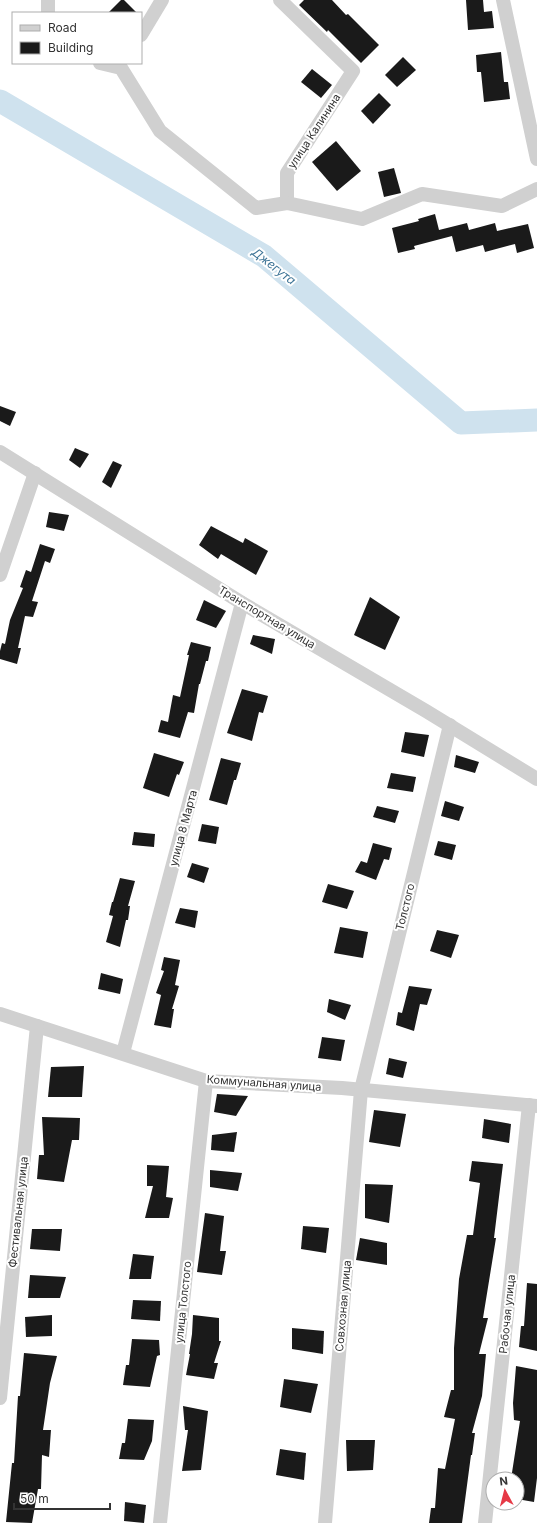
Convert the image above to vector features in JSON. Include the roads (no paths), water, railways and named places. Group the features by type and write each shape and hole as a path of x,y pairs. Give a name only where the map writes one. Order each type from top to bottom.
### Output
{"street":[{"path":"48,0 48,12"},
{"path":"142,33 162,0"},
{"name":"улица Калинина","path":"280,0 353,71 287,173 287,203"},
{"path":"503,0 537,159"},
{"path":"112,64 123,65 160,131 256,208 287,203 362,219 422,194 502,206 537,189"},
{"name":"Транспортная улица","path":"0,452 242,603 450,725 537,779"},
{"path":"0,575 35,473"},
{"name":"улица 8 Марта","path":"123,1053 242,603"},
{"name":"Толстого","path":"361,1090 450,725"},
{"name":"Коммунальная улица","path":"0,1014 206,1081 361,1090 533,1106"},
{"name":"Фестивальная улица","path":"0,1398 37,1026"},
{"name":"улица Толстого","path":"160,1523 206,1081"},
{"name":"Совхозная улица","path":"325,1523 361,1090"},
{"name":"Рабочая улица","path":"485,1523 533,1106"}],"waterway":[{"name":"Джегута","path":"0,101 264,256 461,423 537,420"}]}
